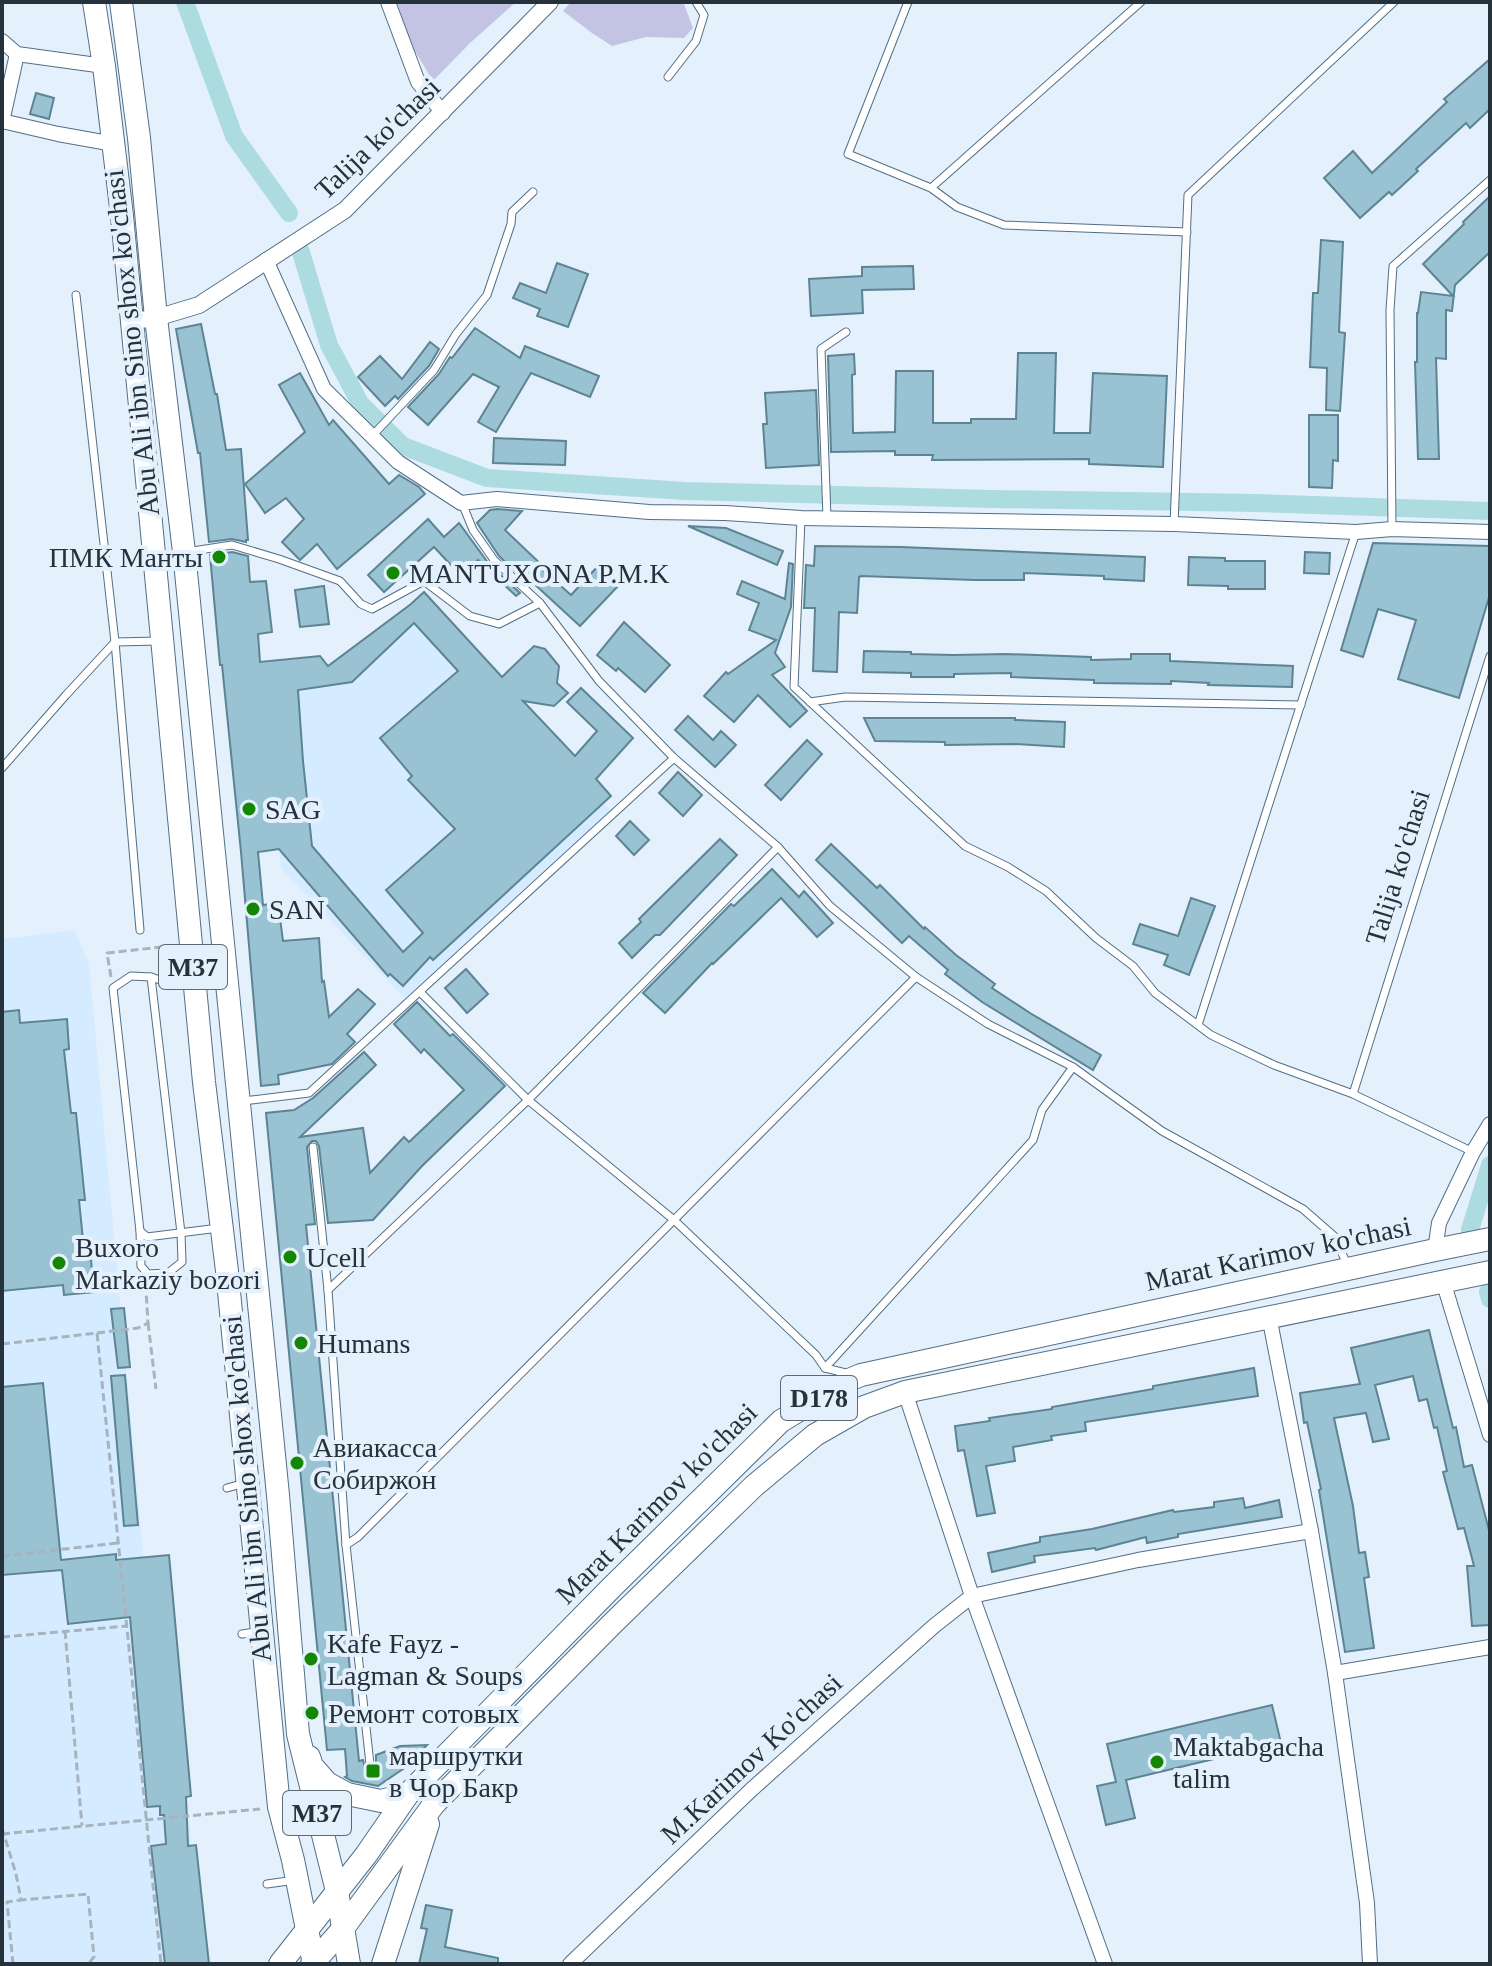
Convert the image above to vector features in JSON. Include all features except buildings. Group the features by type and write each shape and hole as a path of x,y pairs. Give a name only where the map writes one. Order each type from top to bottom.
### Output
{"main road":[{"name":"Abu Ali ibn Sino shox ko'chasi","path":"94,2 114,144 194,981 221,1227 237,1485 253,1632 279,1807 314,1963"},
{"name":"Abu Ali ibn Sino shox ko'chasi","path":"121,2 146,197 156,318 184,552 278,1495 298,1734 337,1891 349,1964"},
{"path":"109,101 133,98"},
{"name":"Marat Karimov ko'chasi","path":"280,1964 366,1855 408,1794 781,1421 856,1376 1490,1239"},
{"name":"Marat Karimov ko'chasi","path":"314,1963 342,1930 434,1804 754,1486 815,1435 864,1407 905,1392 1490,1272"},
{"path":"298,1734 312,1766 327,1783 347,1794 381,1801 408,1794"},
{"path":"383,1964 434,1804"}],"street":[{"path":"388,2 418,82 443,113"},
{"name":"Talija ko'chasi","path":"132,321 156,318 199,305 345,210 550,2"},
{"path":"2,41 17,54 104,66"},
{"path":"17,54 2,122 114,144"},
{"path":"266,260 324,389 398,462 461,503 497,499 649,512 801,518 1174,524 1356,532 1392,529 1490,532"},
{"path":"1435,1250 1439,1223 1490,1124"},
{"path":"1443,1281 1490,1435"},
{"path":"1269,1316 1335,1673 1367,1903 1370,1964"},
{"path":"905,1392 972,1596 1105,1964"},
{"name":"M.Karimov Ko'chasi","path":"570,1964 751,1790 934,1626 972,1596 1138,1560 1311,1531"},
{"path":"1335,1673 1490,1647"}],"lane":[{"path":"668,77 696,41 704,15 696,2"},
{"path":"908,2 848,154 931,188 957,207 1004,225 1187,232"},
{"path":"931,188 1141,2"},
{"path":"1174,524 1188,195 1394,2"},
{"path":"1392,529 1390,310 1393,266 1490,180"},
{"path":"372,436 434,370 456,334 487,295 511,224 512,212 533,192"},
{"path":"76,295 115,642 140,930"},
{"path":"827,518 821,349 846,332"},
{"path":"461,503 473,530 494,560 540,603 599,681 674,758 778,847 830,906 916,977 988,1024 1073,1067 1162,1131 1303,1209 1335,1237 1348,1269"},
{"path":"801,518 794,687 965,846 1008,867 1046,891 1096,938 1133,966 1155,993 1211,1035 1274,1065 1353,1094 1473,1152"},
{"path":"1198,1025 1356,532"},
{"path":"184,552 232,545 267,555 340,581 361,604 372,609 424,581 470,616 499,624 540,603"},
{"path":"2,768 115,642 162,641"},
{"name":"Talija ko'chasi","path":"1353,1094 1490,656"},
{"path":"810,702 845,697 1301,705"},
{"path":"238,1102 309,1093 674,758"},
{"path":"328,1290 528,1100 778,847"},
{"path":"151,977 182,1262 168,1273 148,1274 141,1266 140,1231 113,988 131,976 151,977 166,982 194,981"},
{"path":"346,1545 358,1537 916,977"},
{"path":"420,992 528,1100 674,1220 816,1355 825,1368 856,1376"},
{"path":"825,1368 1033,1140 1042,1110 1073,1067"},
{"path":"313,1147 328,1290 346,1545 370,1764"},
{"path":"140,1231 147,1237 221,1227"},
{"path":"267,1884 297,1879"}],"path":[{"path":"113,988 107,953 191,944"},
{"path":"148,1323 156,1389"},
{"path":"2,1344 97,1333 161,1964"},
{"path":"2,1556 118,1543"},
{"path":"2,1637 127,1626"},
{"path":"65,1631 82,1826"},
{"path":"21,1900 2,1832 279,1807"},
{"path":"13,1964 7,1902 88,1894 94,1957 88,1964"},
{"path":"2,1933 10,1932"}],"shaded area":[{"path":"397,2 516,2 433,81 410,43"},
{"path":"571,2 682,2 693,28 684,38 646,37 612,46 563,11"},
{"path":"424,607 613,814 404,998 281,868 261,678 352,669"},
{"name":"Buxoro Markaziy bozori","path":"74,930 89,963 144,1564 164,1563 203,1964 2,1964 2,939"}],"waterway":[{"path":"185,2 234,136 289,213"},
{"path":"300,249 329,345 360,403 403,446 487,478 685,491 1490,511"},
{"path":"1470,1230 1490,1165"},
{"path":"1488,1292 1490,1299"}],"place":[{"name":"ПМК Манты","path":"219,557"},
{"name":"MANTUXONA P.M.K","path":"393,573"},
{"name":"SAG","path":"249,809"},
{"name":"SAN","path":"253,909"},
{"name":"Ucell","path":"290,1257"},
{"name":"Buxoro Markaziy bozori","path":"59,1263"},
{"name":"Humans","path":"301,1343"},
{"name":"Авиакасса Собиржон","path":"297,1463"},
{"name":"Kafe Fayz - Lagman & Soups","path":"311,1659"},
{"name":"Ремонт сотовых","path":"312,1713"},
{"name":"Maktabgacha talim","path":"1157,1762"},
{"name":"маршрутки в Чор Бакр","path":"373,1771"}]}
